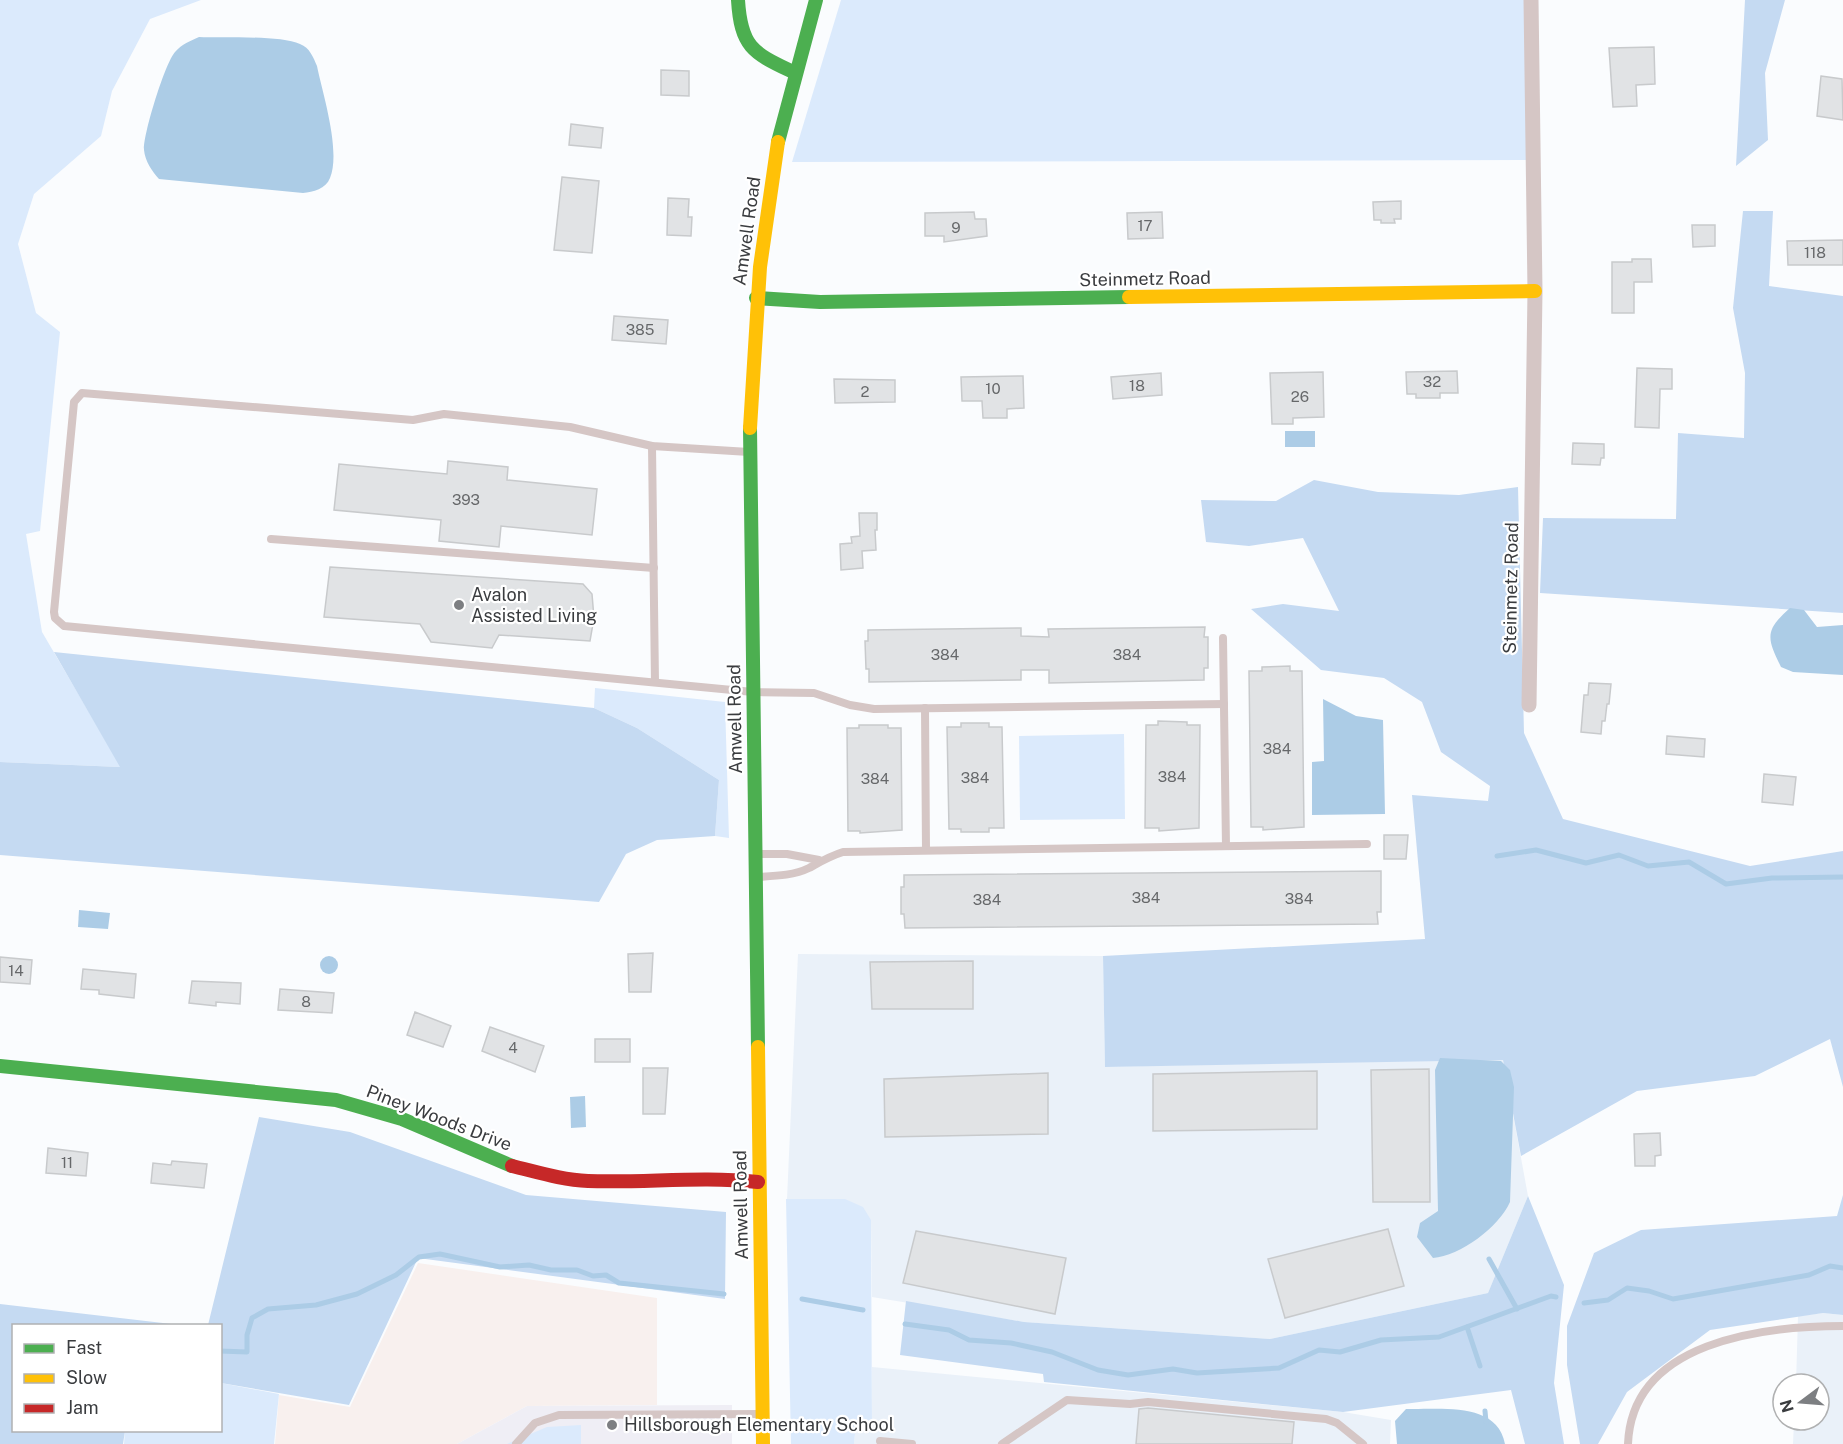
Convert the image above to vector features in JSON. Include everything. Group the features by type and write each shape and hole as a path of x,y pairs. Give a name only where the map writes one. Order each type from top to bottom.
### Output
{"street":[{"path":"738,0 738,27 743,43 753,52 795,73"},
{"name":"Amwell Road","path":"763,1444 750,453 756,298 771,184 795,73 816,0"},
{"name":"Steinmetz Road","path":"1529,705 1535,291 1532,0"},
{"name":"Steinmetz Road","path":"756,298 820,302 1535,291"},
{"name":"Piney Woods Drive","path":"0,1066 336,1100 402,1119 502,1163 559,1178 588,1181 728,1179 758,1182"}],"lane":[{"path":"750,453 652,446 570,427 444,414 413,420 82,393 74,402 55,618 64,626 753,692 814,693 850,705 874,709 1224,705"},
{"path":"652,446 655,682"},
{"path":"271,539 654,568"},
{"path":"1223,638 1226,846"},
{"path":"925,708 926,850"},
{"path":"756,877 781,876 802,871 819,860 843,852 1367,843"},
{"path":"755,854 787,854 819,860"},
{"path":"1628,1444 1629,1423 1643,1394 1676,1362 1696,1350 1747,1335 1843,1326"},
{"path":"1002,1444 1067,1400 1130,1404 1148,1402 1326,1419 1337,1423 1363,1444"},
{"path":"516,1444 536,1423 559,1415 763,1414"},
{"path":"880,1441 912,1444"}],"shaded area":[{"path":"0,0 201,0 150,19 112,91 101,136 34,194 18,244 36,313 60,332 40,531 26,534 42,632 121,767 0,762"},
{"path":"841,0 1532,0 1535,160 792,162"},
{"path":"1745,0 1785,0 1765,73 1768,140 1736,166"},
{"path":"199,37 279,39 300,44 309,50 317,66 332,138 333,167 326,185 315,191 303,193 159,179 149,166 144,150 151,115 175,52 186,43"},
{"path":"1743,211 1773,211 1769,286 1843,296 1843,613 1540,593 1543,518 1676,519 1678,433 1744,438 1745,373 1733,308"},
{"path":"1285,431 1315,431 1315,447 1285,447"},
{"path":"1314,480 1378,492 1459,495 1518,487 1524,733 1563,819 1750,866 1843,851 1843,1087 1830,1039 1755,1076 1637,1091 1521,1156 1503,1060 1105,1067 1103,956 1425,939 1412,795 1488,801 1490,786 1441,752 1422,702 1384,678 1321,670 1251,609 1283,604 1339,611 1303,538 1249,546 1206,542 1201,500 1276,501"},
{"path":"1790,608 1804,610 1817,627 1843,625 1843,675 1793,672 1781,667 1770,635 1776,623"},
{"path":"54,652 594,708 637,728 719,780 715,836 657,840 626,854 599,902 0,855 0,762 120,767"},
{"path":"595,688 725,702 729,838 715,836 719,780 637,728 594,708"},
{"path":"1323,699 1356,716 1383,720 1385,814 1312,815 1312,762 1324,761"},
{"path":"1124,734 1125,819 1020,820 1019,736"},
{"path":"79,910 110,913 108,929 78,927"},
{"path":"798,954 1103,956 1105,1067 1416,1059 1503,1060 1528,1196 1488,1293 1270,1339 1024,1322 872,1297 871,1220 787,1199"},
{"path":"325,956 333,956 338,961 336,972 325,974 320,969 320,961"},
{"path":"1440,1058 1501,1061 1510,1070 1514,1087 1510,1202 1497,1221 1477,1239 1455,1252 1433,1258 1417,1237 1420,1223 1438,1211 1435,1070"},
{"path":"585,1096 586,1127 571,1128 570,1097"},
{"path":"259,1117 350,1132 526,1195 726,1212 725,1299 418,1258 349,1405 222,1383 222,1324 208,1324"},
{"path":"1843,1195 1843,1315 1823,1313 1710,1330 1627,1392 1598,1444 1580,1444 1567,1365 1567,1326 1594,1253 1641,1230 1837,1216"},
{"path":"1528,1196 1564,1285 1554,1383 1564,1444 1525,1444 1511,1390 1343,1412 1044,1382 1043,1374 900,1355 906,1301 1024,1322 1270,1339 1488,1293"},
{"path":"786,1199 845,1199 863,1207 871,1220 872,1426 856,1424 854,1444 791,1444"},
{"path":"418,1263 657,1298 657,1405 527,1406 457,1444 275,1444 279,1395 350,1407"},
{"path":"0,1304 171,1324 12,1324 12,1432 125,1432 123,1444 0,1444"},
{"path":"1823,1313 1843,1315 1843,1444 1793,1444 1794,1432 1831,1432 1831,1372 1796,1372 1798,1316"},
{"path":"872,1367 1343,1412 1391,1420 1390,1444 854,1444 856,1424 872,1425"},
{"path":"222,1383 279,1394 274,1444 124,1444 125,1432 222,1432"},
{"name":"Hillsborough Elementary School","path":"732,1405 732,1444 457,1444 527,1406"},
{"path":"1406,1409 1450,1409 1479,1414 1500,1430 1505,1444 1397,1444 1395,1421"},
{"path":"581,1425 581,1444 507,1444 547,1427"}],"building":[{"path":"1654,47 1655,84 1636,85 1637,106 1613,107 1609,48"},
{"path":"661,70 689,71 689,96 661,95"},
{"path":"1821,76 1842,79 1843,120 1817,116"},
{"path":"571,124 603,128 601,148 569,145"},
{"path":"562,177 599,181 592,253 554,250"},
{"path":"668,198 689,199 688,217 692,217 691,236 667,235"},
{"path":"1401,201 1401,219 1394,219 1395,223 1381,223 1381,220 1374,220 1373,202"},
{"path":"974,212 975,219 986,219 987,236 944,242 944,236 925,236 925,213"},
{"path":"1162,212 1163,238 1128,239 1127,213"},
{"path":"1692,225 1715,225 1715,246 1693,247"},
{"path":"1843,240 1843,265 1788,265 1787,241"},
{"path":"1632,259 1651,259 1652,282 1634,282 1634,313 1612,313 1612,262 1632,262"},
{"path":"614,316 668,320 666,344 612,340"},
{"path":"1637,368 1672,369 1672,389 1660,389 1659,428 1635,427"},
{"path":"1457,371 1458,393 1440,393 1440,398 1416,398 1416,394 1407,394 1406,372"},
{"path":"1323,372 1324,417 1293,418 1293,424 1272,424 1270,373"},
{"path":"1161,373 1162,395 1113,399 1111,377"},
{"path":"1023,376 1024,408 1007,409 1007,418 983,418 982,401 962,401 961,377"},
{"path":"834,379 895,380 895,402 835,403"},
{"path":"1573,443 1604,444 1604,458 1601,458 1600,465 1572,464"},
{"name":"Avalon Assisted Living","path":"448,461 508,467 507,480 597,489 592,535 501,526 499,547 439,541 441,520 334,510 339,464 447,474"},
{"path":"859,513 877,513 876,550 862,551 863,568 841,570 840,544 852,543 851,537 860,536"},
{"name":"Avalon Assisted Living","path":"330,567 583,584 592,594 594,618 590,641 499,635 492,648 431,642 420,624 324,617"},
{"path":"1205,627 1204,637 1208,637 1208,668 1204,668 1204,680 1049,683 1049,670 1021,670 1021,680 869,682 869,669 866,669 865,641 868,641 868,630 1021,628 1021,636 1049,637 1048,629"},
{"path":"1290,666 1290,671 1302,671 1304,827 1263,830 1263,827 1251,827 1249,671 1262,671 1262,667"},
{"path":"1589,683 1611,684 1609,704 1607,704 1605,721 1602,721 1601,734 1581,732 1584,695 1588,695"},
{"path":"1158,721 1200,725 1199,828 1159,831 1159,828 1145,828 1146,725 1158,725"},
{"path":"961,723 989,723 989,727 1002,727 1004,828 989,828 989,832 961,832 961,829 949,829 947,727 961,727"},
{"path":"859,725 888,725 888,728 901,728 902,830 860,833 860,831 848,831 847,728 859,728"},
{"path":"1667,736 1705,739 1704,757 1666,754"},
{"path":"1764,774 1796,777 1793,805 1762,802"},
{"path":"1384,835 1408,835 1406,859 1384,859"},
{"path":"1381,871 1381,912 1377,912 1378,924 905,928 904,914 901,914 901,887 904,887 904,875"},
{"path":"653,953 651,992 629,992 628,954"},
{"path":"0,957 32,960 30,984 0,982"},
{"path":"973,961 973,1009 872,1009 870,962"},
{"path":"83,969 136,974 134,998 99,994 99,990 81,989"},
{"path":"192,981 241,983 240,1004 216,1002 216,1006 189,1003"},
{"path":"280,989 334,993 332,1013 278,1010"},
{"path":"415,1012 451,1026 443,1047 407,1035"},
{"path":"490,1027 544,1046 535,1072 482,1051"},
{"path":"595,1039 630,1039 630,1062 595,1062"},
{"path":"643,1068 668,1068 665,1114 643,1114"},
{"path":"1429,1069 1430,1202 1373,1202 1371,1070"},
{"path":"1317,1071 1317,1129 1153,1131 1153,1074"},
{"path":"1048,1073 1048,1134 885,1137 884,1079"},
{"path":"1660,1133 1661,1155 1655,1156 1655,1166 1635,1166 1634,1134"},
{"path":"48,1148 88,1153 86,1176 46,1173"},
{"path":"172,1161 207,1164 204,1188 151,1183 153,1163 171,1165"},
{"path":"1388,1229 1404,1286 1285,1318 1268,1259"},
{"path":"916,1231 1066,1258 1055,1314 903,1283"},
{"path":"1139,1409 1294,1422 1292,1444 1136,1444"}],"waterway":[{"path":"1497,856 1536,850 1586,863 1619,855 1648,866 1689,862 1726,884 1772,878 1843,877"},
{"path":"222,1351 247,1352 247,1335 252,1318 268,1309 316,1305 357,1294 396,1275 419,1257 440,1254 500,1267 529,1265 551,1270 577,1270 593,1276 606,1275 619,1283 724,1294"},
{"path":"1489,1259 1517,1309"},
{"path":"1584,1303 1608,1300 1627,1288 1649,1291 1673,1299 1809,1275 1830,1266 1843,1268"},
{"path":"905,1324 949,1330 969,1340 1011,1343 1052,1352 1098,1370 1128,1375 1173,1369 1197,1373 1279,1368 1319,1350 1340,1352 1381,1340 1439,1337 1551,1296 1556,1297"},
{"path":"802,1299 863,1310"},
{"path":"1467,1327 1480,1366"},
{"path":"1485,1411 1486,1422"}],"traffic: fast":[{"path":"738,0 742,29 752,47 769,60 795,73"},
{"path":"778,142 816,0"},
{"path":"756,298 820,302 1129,297"},
{"path":"750,428 758,1047"},
{"path":"0,1066 336,1100 402,1119 512,1166"}],"traffic: slow":[{"path":"750,428 760,267 778,142"},
{"path":"1129,297 1535,291"},
{"path":"758,1047 763,1444"}],"traffic: jam":[{"path":"512,1166 588,1181 737,1180 758,1182"}],"place":[{"name":"Avalon Assisted Living","path":"459,605"},
{"name":"Hillsborough Elementary School","path":"612,1425"}]}
